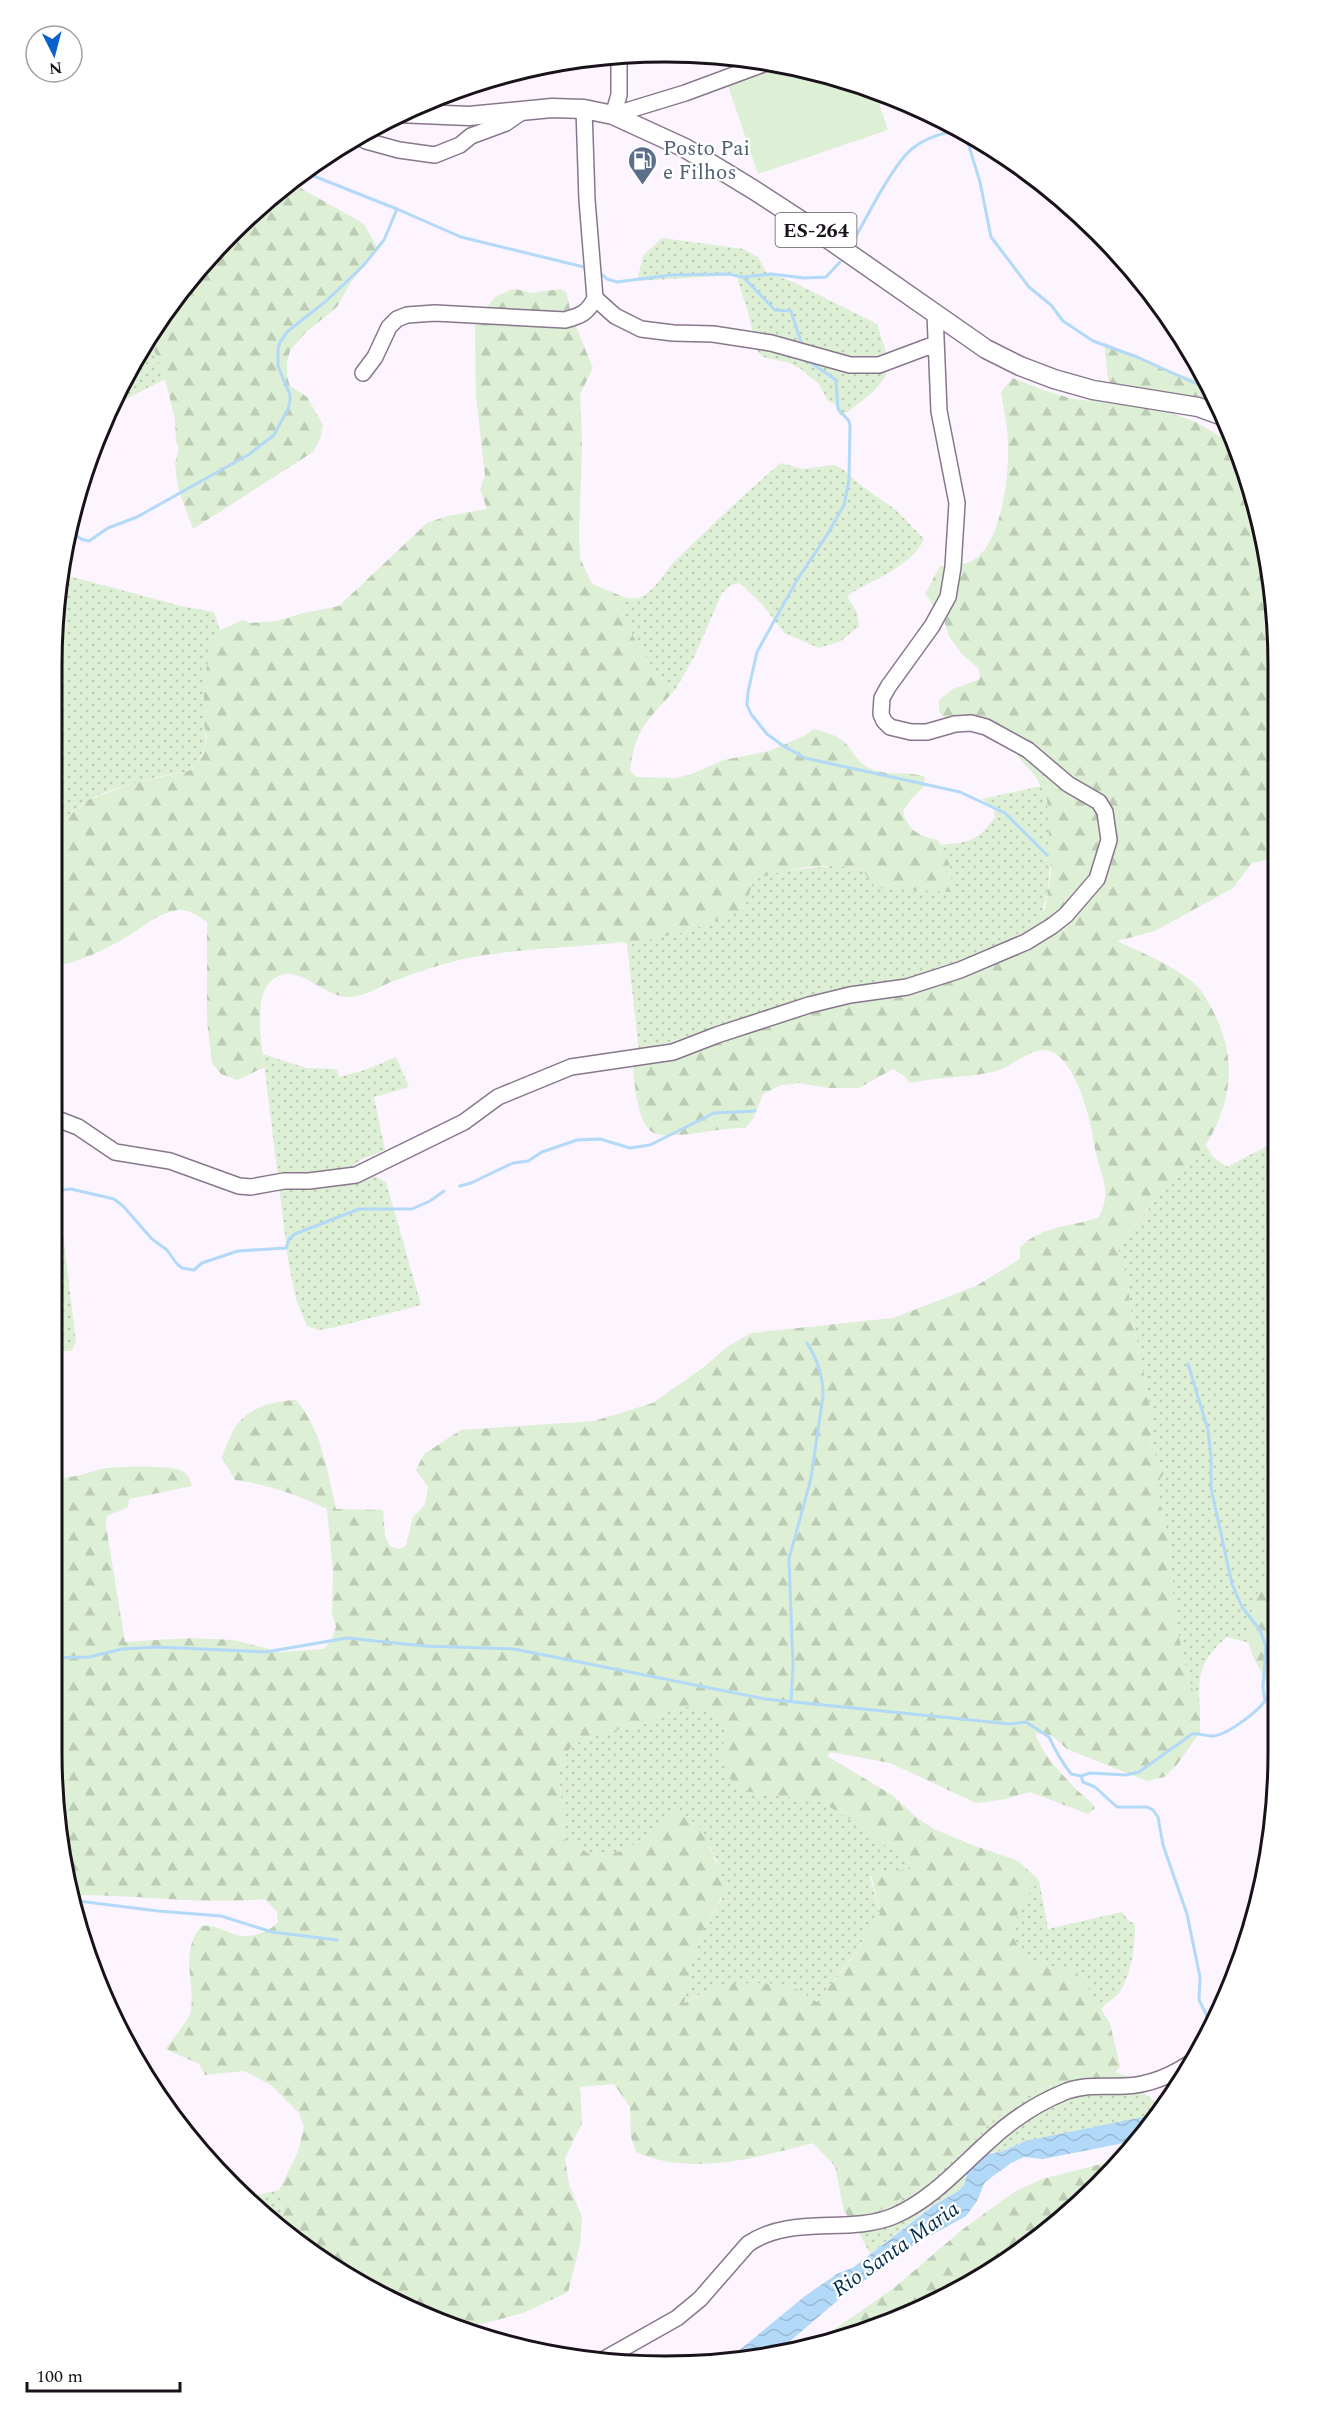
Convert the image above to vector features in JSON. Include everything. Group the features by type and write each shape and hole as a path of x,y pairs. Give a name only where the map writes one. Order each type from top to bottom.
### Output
{"main road":[{"name":"ES-264","path":"419,114 469,116 552,108 584,109 613,115 685,148 754,190 987,349 1020,366 1093,390 1198,407 1212,412"}],"street":[{"path":"613,115 619,95 619,64"},
{"path":"613,115 685,93 752,68"},
{"path":"363,373 375,357 380,342 389,327 397,319 407,315 435,313 565,320 582,315 590,308 595,298 587,200 584,109"},
{"path":"365,141 399,150 435,155 460,145 471,136 506,123 523,111"},
{"path":"595,298 615,316 641,328 673,333 713,334 744,338 781,345 850,365 879,365 935,344"},
{"path":"62,1121 78,1127 116,1152 170,1161 239,1186 251,1187 284,1181 356,1176 464,1122 498,1097 571,1067 673,1052 809,1005 850,995 907,987 960,970 1026,942 1066,915 1097,879 1105,856 1109,840 1108,826 1105,812 1099,802 1068,784 1028,750 986,727 963,724 927,732 911,732 890,727 881,714 880,705 885,692 932,626 948,597 954,567 957,504 939,411 935,314"},
{"path":"613,2354 676,2318 700,2299 748,2244 756,2239 798,2227 866,2222 894,2216 912,2207 940,2186 1000,2131 1046,2100 1083,2086 1146,2084 1177,2072"}],"green space":[{"path":"771,71 821,82 878,101 888,130 758,174 728,86"},
{"path":"297,186 364,224 378,249 351,282 337,307 305,333 290,351 287,361 290,386 307,397 323,425 321,436 313,452 193,529 178,488 175,464 179,448 176,442 175,419 165,379 153,346 163,329 186,297 238,238"},
{"path":"662,238 743,249 758,257 766,272 793,282 877,324 886,351 887,373 877,388 840,417 836,405 828,401 819,384 801,369 789,363 763,357 757,351 736,275 637,281 643,256"},
{"path":"516,289 531,293 560,289 566,292 573,320 593,368 580,394 582,442 580,558 592,584 624,597 622,610 636,642 659,675 675,690 650,717 639,734 630,770 636,777 675,778 689,775 724,760 769,751 804,736 814,729 838,737 869,768 876,771 925,777 924,787 903,811 911,828 926,837 938,840 949,863 953,892 876,888 862,869 835,866 807,867 754,880 744,909 689,931 627,944 623,942 526,950 468,958 422,971 353,997 337,995 300,976 281,975 266,987 260,1008 265,1067 237,1080 221,1074 212,1063 207,1020 207,922 197,915 182,910 166,913 94,954 62,965 62,819 88,800 133,783 189,771 203,754 207,738 204,724 204,682 212,639 220,630 243,620 250,623 277,621 339,606 427,523 447,516 487,509 480,489 485,476 476,395 475,322 495,297"},
{"path":"1104,342 1157,367 1196,380 1214,417 1109,387"},
{"path":"153,346 165,379 123,401"},
{"path":"1013,378 1073,399 1121,403 1167,412 1196,422 1224,439 1247,508 1262,586 1268,664 1268,859 1252,863 1233,888 1155,931 1117,941 1167,965 1197,986 1220,1025 1228,1057 1229,1072 1224,1104 1211,1136 1195,1158 1157,1198 1117,1248 1125,1262 1132,1320 1149,1397 1152,1451 1166,1470 1158,1482 1158,1495 1171,1552 1174,1613 1188,1678 1200,1707 1200,1732 1176,1766 1164,1777 1147,1781 1067,1749 1051,1735 1035,1733 1052,1762 1095,1808 1088,1814 1030,1792 1001,1800 976,1803 890,1763 831,1752 827,1756 892,1795 916,1817 934,1829 1018,1861 1039,1880 1019,1908 1013,1937 1025,1960 1075,1971 1110,2024 1120,2066 1111,2078 1091,2085 1057,2084 1023,2095 927,2183 855,2225 844,2211 835,2166 813,2143 747,2159 724,2162 679,2163 657,2159 636,2152 631,2137 630,2107 614,2084 580,2087 582,2123 565,2158 569,2184 582,2218 580,2244 568,2292 523,2313 475,2325 434,2311 363,2276 329,2255 284,2221 279,2190 298,2152 304,2127 299,2113 271,2085 244,2071 205,2075 199,2064 166,2049 190,2015 192,2000 189,1956 195,1935 202,1926 215,1927 240,1936 251,1936 268,1930 278,1923 277,1912 265,1899 216,1901 79,1895 67,1832 63,1793 62,1478 103,1469 140,1467 176,1469 184,1472 190,1479 192,1486 129,1499 128,1507 107,1516 106,1526 125,1642 190,1638 233,1640 281,1652 324,1649 331,1641 336,1627 332,1614 333,1571 327,1509 282,1491 235,1480 222,1457 236,1426 241,1419 255,1410 279,1402 296,1400 305,1411 318,1437 336,1509 383,1510 385,1536 390,1546 399,1549 406,1546 413,1517 425,1505 428,1487 416,1470 424,1454 461,1430 594,1421 653,1403 704,1367 727,1347 751,1333 893,1318 976,1286 1020,1259 1020,1247 1039,1234 1099,1217 1105,1198 1105,1189 1089,1117 1078,1084 1070,1069 1060,1058 1049,1051 1037,1051 998,1070 982,1074 910,1083 893,1069 859,1088 828,1088 800,1083 781,1085 763,1094 753,1119 745,1128 676,1135 657,1134 650,1130 640,1111 635,1086 632,1054 733,1023 913,979 1012,942 1031,927 1045,908 1051,874 1047,799 1036,777 1006,739 949,723 939,712 939,700 953,689 980,679 979,669 961,653 949,636 943,617 925,594 940,566 958,565 975,559 984,551 991,539 1002,508 1005,491 1008,460 1001,392","holes":["693,1706 720,1715 726,1737 719,1755 731,1780 749,1792 820,1801 857,1824 916,1868 871,1874 880,1913 852,1958 817,2002 788,1984 757,1983 721,1984 684,2003 691,1966 704,1928 727,1887 700,1827 679,1811 675,1810 668,1819 623,1851 591,1855 564,1839 559,1769 566,1752 575,1744 616,1730 637,1728 668,1711"]},
{"path":"781,463 802,469 834,465 844,470 863,487 896,510 924,539 918,549 901,565 847,596 857,613 859,626 841,641 819,648 784,633 763,605 740,583 731,585 722,593 694,657 675,690 659,675 636,642 622,610 624,597 632,599 642,597 650,591 676,560"},
{"path":"69,576 181,606 214,612 220,630 212,639 204,724 206,739 201,756 187,772 108,791 87,801 62,819 62,664 63,625"},
{"path":"1041,786 1047,799 1051,852 1048,890 1042,912 1031,927 1012,942 913,979 733,1023 639,1051 627,944 689,931 754,880 780,871 842,865 953,892 949,863 940,845 972,839 983,832 995,817 994,809 982,799"},
{"path":"263,1054 306,1068 337,1069 339,1077 365,1070 396,1057 409,1087 374,1097 385,1150 360,1160 350,1168 353,1175 376,1177 386,1182 421,1305 336,1327 319,1330 307,1326 296,1299 288,1260"},
{"path":"1205,1144 1212,1156 1227,1167 1268,1146 1268,1576 1250,1619 1250,1643 1227,1637 1206,1660 1200,1677 1200,1707 1188,1678 1174,1613 1171,1552 1158,1495 1158,1482 1166,1470 1152,1451 1149,1397 1132,1319 1125,1262 1117,1248 1163,1191 1193,1161"},
{"path":"62,1225 76,1342 71,1351 62,1351"},
{"path":"1268,1576 1268,1684 1253,1656 1249,1636 1251,1614"},
{"path":"693,1705 720,1715 726,1737 749,1792 820,1801 857,1824 916,1868 870,1877 880,1913 852,1957 817,2002 788,1984 721,1984 683,2003 691,1966 704,1928 722,1898 717,1862 710,1847 676,1810 668,1820 623,1851 591,1855 564,1839 559,1769 566,1752 575,1744 590,1738 616,1730 637,1728 668,1711"},
{"path":"1039,1880 1048,1929 1122,1912 1129,1921 1135,1924 1133,1951 1127,1979 1118,1994 1101,2010 1075,1971 1025,1960 1013,1937 1019,1908"},
{"path":"1115,2072 1144,2082 1138,2088 1156,2103 1145,2119 1025,2141 1003,2151 991,2152 966,2175 964,2185 958,2191 933,2205 870,2254 855,2225 927,2183 1023,2095 1058,2084 1091,2085 1111,2078"},
{"path":"1107,2162 1062,2207 1032,2232 966,2276 895,2311 828,2334 894,2288 963,2229 1014,2192 1042,2179"},
{"path":"279,2190 284,2221 267,2207 255,2196"}],"water":[{"name":"Rio Santa Maria","path":"1146,2116 1125,2143 1043,2159 1024,2157 1011,2163 985,2182 977,2201 966,2216 914,2245 844,2295 787,2344 738,2352 805,2296 837,2274 854,2267 934,2205 958,2191 964,2185 968,2171 983,2155 1003,2151 1025,2141"}],"waterway":[{"path":"854,240 881,191 906,155 918,144 948,133"},
{"path":"968,143 980,182 991,237 1029,287 1051,305 1063,321 1093,341 1137,357 1198,384"},
{"path":"312,175 461,237 588,268"},
{"path":"76,535 89,541 108,528 137,517 248,455 274,435 290,401 290,395 278,366 280,342 288,331 325,302 363,266 384,240 397,209"},
{"path":"598,271 607,279 617,282 671,275 728,274 743,277 771,274 804,278 826,277 840,262"},
{"path":"743,277 775,310 791,311 801,342"},
{"path":"807,360 836,380 838,409 849,421 850,426 849,480 844,505 797,580 757,652 748,692 747,705 751,714 767,734 805,758 960,792 1005,813 1047,855"},
{"path":"460,1186 513,1163 528,1161 542,1152 577,1140 600,1139 630,1148 650,1145 714,1113 755,1111"},
{"path":"62,1190 71,1189 114,1199 152,1239 167,1250 177,1264 182,1268 194,1270 202,1263 238,1251 286,1248 289,1239 295,1234 359,1209 412,1209 430,1201 444,1191"},
{"path":"791,1702 793,1666 789,1559 811,1478 823,1396 819,1368 807,1343"},
{"path":"62,1658 89,1657 122,1649 158,1647 266,1652 347,1638 424,1646 514,1649 765,1699 1010,1724 1026,1722 1049,1737 1071,1774 1081,1776 1090,1773 1126,1775 1139,1772 1192,1734 1212,1736 1233,1728 1265,1701 1263,1687 1266,1647 1260,1630 1242,1607 1232,1584 1211,1488 1208,1430 1188,1364"},
{"path":"1081,1776 1083,1782 1095,1787 1117,1807 1147,1807 1153,1810 1158,1817 1163,1845 1187,1914 1200,1977 1199,2000 1207,2016"},
{"path":"80,1901 221,1916 272,1932 337,1940"}],"place":[{"name":"Posto Pai e Filhos","path":"642,186"}]}
